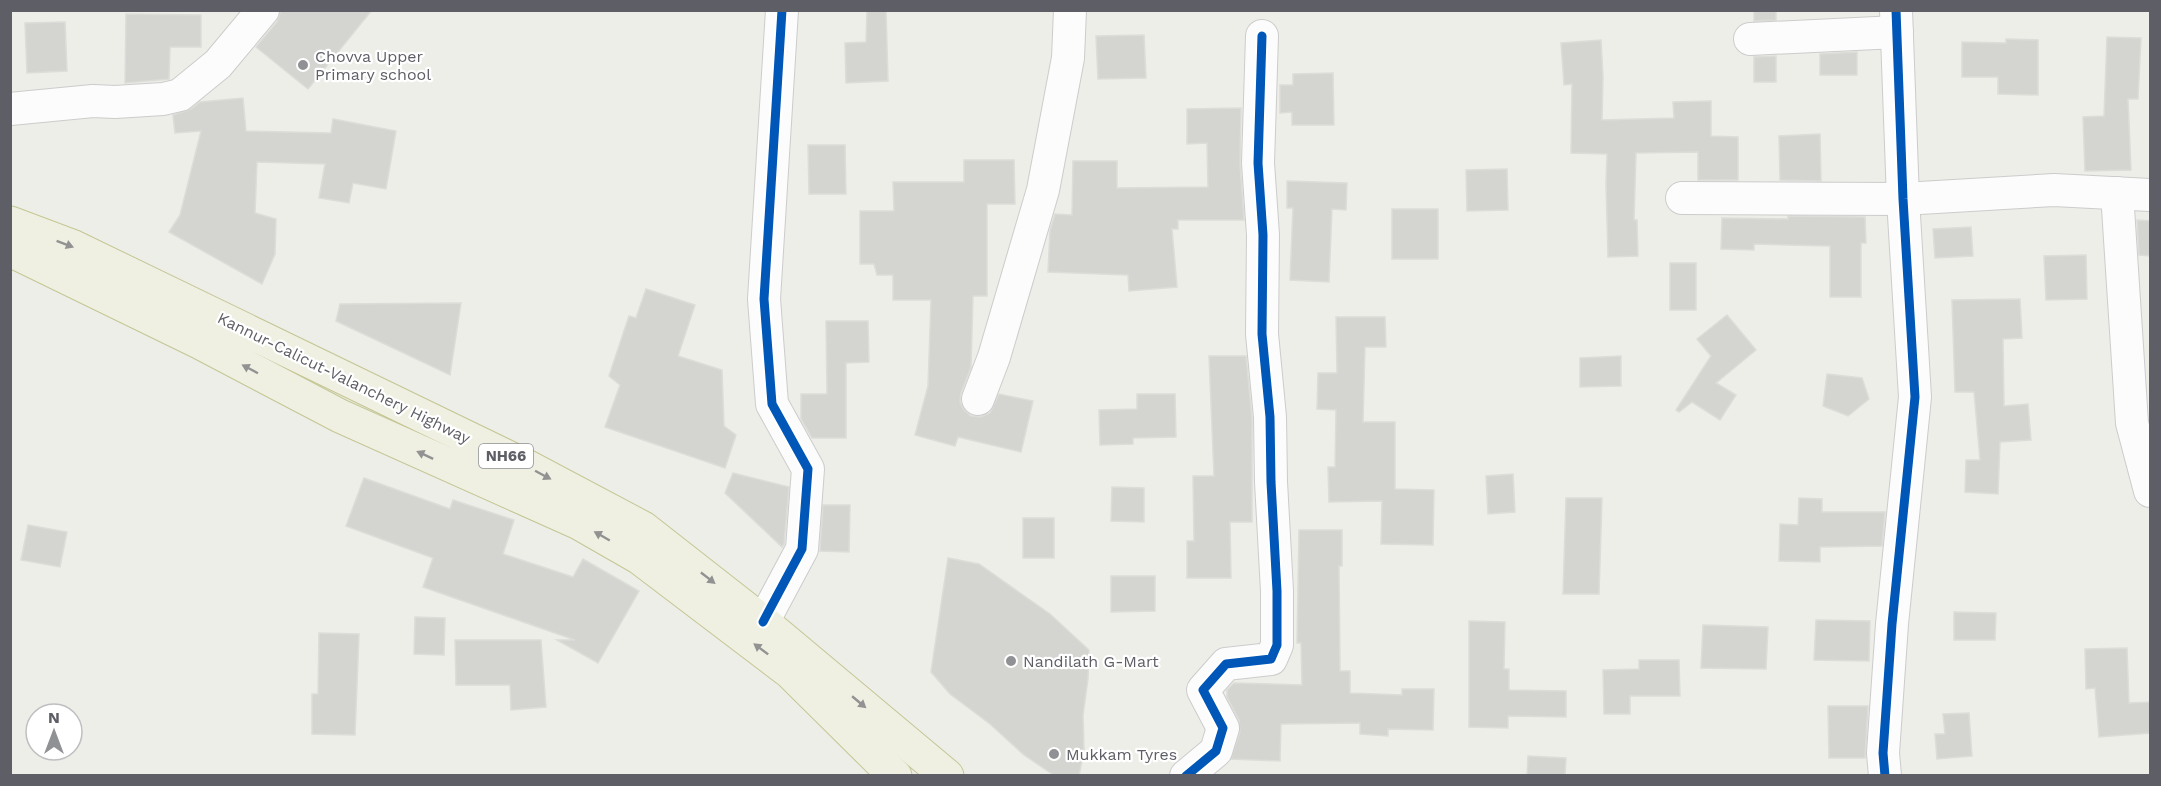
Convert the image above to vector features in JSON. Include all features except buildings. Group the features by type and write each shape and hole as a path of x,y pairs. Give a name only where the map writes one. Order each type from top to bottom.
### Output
{"highway":[{"name":"Kannur-Calicut-Valanchery Highway","path":"10,223 74,247 549,478 643,528 763,622 947,776"},
{"name":"Kannur-Calicut-Valanchery Highway","path":"10,250 199,342 340,416 579,523 640,558 790,672 895,776"}],"street":[{"path":"10,109 93,101 163,99 180,95 218,64 263,10"},
{"path":"763,622 802,549 808,469 772,404 764,299 782,10"},
{"path":"978,399 994,357 1043,190 1068,58 1070,10"},
{"path":"1750,39 1896,21 1903,199 1915,397 1892,624 1883,753 1885,776"},
{"path":"1186,776 1216,751 1223,728 1203,690 1226,664 1271,659 1277,645 1270,417 1262,334 1263,235 1258,163 1262,36"},
{"path":"1682,198 1903,199 2054,190 2151,195"},
{"path":"2117,193 2132,423 2151,491"}],"cycle path":[{"path":"763,622 802,549 808,469 772,404 764,299 782,10"},
{"path":"1885,776 1883,753 1892,624 1915,397 1903,199 1896,10"},
{"path":"1186,776 1216,751 1223,728 1203,690 1226,664 1271,659 1277,645 1270,417 1262,334 1263,235 1258,163 1262,36"}],"place":[{"name":"Chovva Upper Primary school","path":"303,65"},
{"name":"Nandilath G-Mart","path":"1011,661"},
{"name":"Mukkam Tyres","path":"1054,754"}]}
